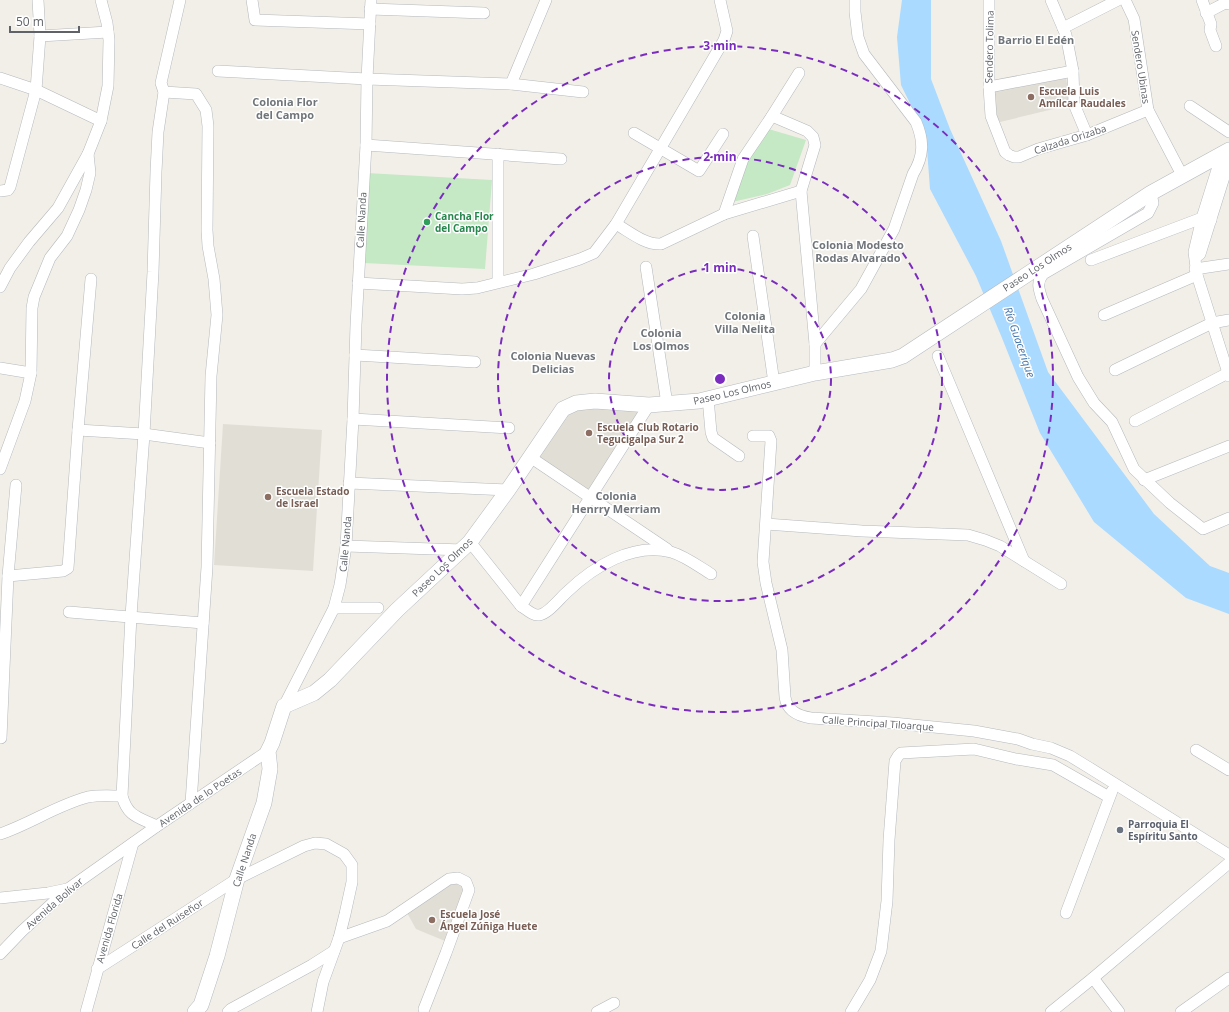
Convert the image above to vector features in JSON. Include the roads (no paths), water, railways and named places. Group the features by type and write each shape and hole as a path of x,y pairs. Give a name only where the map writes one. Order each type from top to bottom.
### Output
{"street":[{"path":"0,191 8,190 10,187 36,90 40,36 38,0"},
{"path":"0,287 10,268 29,242 58,208 88,154 101,120 108,86 109,40 101,0"},
{"path":"157,826 130,813 125,806 122,796 153,272 158,132 164,92 161,83 180,0"},
{"path":"252,0 255,20 370,24"},
{"path":"511,84 546,0"},
{"path":"358,283 462,289 477,288 534,274 594,253 616,224 724,40 727,30 720,0"},
{"path":"815,344 861,289 894,229 913,174 918,166 922,146 921,134 916,122 864,54 858,37 855,0"},
{"name":"Sendero Tolima","path":"989,0 988,87 991,116 1006,152 1014,157"},
{"path":"1051,0 1066,35 1073,71 1074,104 1087,135"},
{"path":"1064,28 1118,0"},
{"name":"Sendero Ubinas","path":"1125,0 1134,19 1148,110 1182,175"},
{"path":"1202,0 1211,24 1210,30 1216,46"},
{"path":"1206,13 1228,1"},
{"path":"371,4 484,13"},
{"name":"Calle Nanda","path":"195,1012 201,1005 217,956 238,879 264,803 270,769 268,751 272,744 284,706 334,608 340,585 346,546 353,419 371,4"},
{"path":"40,36 108,32"},
{"path":"218,71 367,79 511,84 583,92"},
{"path":"988,87 1073,71"},
{"path":"724,214 742,159 772,116 799,73"},
{"path":"0,78 36,90 101,120"},
{"path":"164,92 196,94 206,110 208,126 208,246 214,279 217,315 211,376 207,568 191,803"},
{"path":"1190,106 1229,132"},
{"name":"Calzada Orizaba","path":"1014,157 1019,157 1038,149 1087,135 1148,110"},
{"path":"772,116 807,131 814,137 815,145 802,191 815,344 815,373"},
{"path":"634,133 699,171 723,134"},
{"path":"366,145 562,159"},
{"path":"0,469 25,402 32,372 32,308 34,297 50,258 67,236 79,210 90,173 88,154"},
{"path":"498,154 498,282"},
{"path":"1135,421 1229,374 1212,323 1196,267 1200,254 1206,219 1225,159"},
{"name":"Paseo Los Olmos","path":"284,706 314,693 330,680 398,610 466,546 508,490 563,409 572,404 595,401 649,405 699,401 815,373 892,360 903,356 1151,193 1182,175 1225,159"},
{"path":"616,224 647,242 661,244 724,214 802,191"},
{"path":"1151,193 1153,203 1148,213 1043,274 1038,280 1038,287 1078,378 1094,403 1112,422 1134,469 1144,480 1202,529 1229,518"},
{"path":"1091,260 1206,219"},
{"path":"753,236 774,383"},
{"path":"1104,315 1196,267 1229,264"},
{"path":"646,267 667,404"},
{"path":"8,576 63,571 68,568 91,279"},
{"path":"1115,370 1212,323 1229,320"},
{"path":"355,354 475,362"},
{"path":"938,356 1024,561"},
{"path":"0,368 32,372"},
{"path":"708,398 711,432 714,438 739,456"},
{"path":"521,606 649,405"},
{"path":"353,419 509,428"},
{"path":"78,430 144,434 210,443"},
{"name":"Calle Principal Tiloarque","path":"753,436 769,436 771,441 763,562 766,583 782,650 786,705 790,710 804,717 811,718 893,723 974,731 1018,739 1051,748 1070,756 1115,783 1229,855"},
{"path":"1144,480 1229,446"},
{"path":"530,456 672,553"},
{"path":"349,483 508,490"},
{"path":"1,738 8,576 16,485"},
{"path":"766,524 862,531 968,535 1000,546 1061,584"},
{"path":"346,546 466,546 521,606 539,616 546,613 569,590 590,573 606,563 638,551 656,549 672,553 688,560 711,574"},
{"path":"334,608 378,608"},
{"path":"69,612 203,622"},
{"path":"851,1012 870,980 881,951 887,901 889,840 895,761 898,756 902,753 974,749 1016,759 1053,765 1109,797"},
{"path":"1196,750 1229,770"},
{"name":"Avenida de lo Poetas","path":"133,843 268,751"},
{"path":"1066,913 1115,783"},
{"path":"0,834 52,811 89,797 122,796"},
{"name":"Calle del Ruiseñor","path":"97,969 238,879 304,846 315,842 326,844 344,854 352,865 352,882 339,938 323,982 317,1012"},
{"name":"Avenida Bolívar","path":"0,954 22,931 68,889 133,843"},
{"name":"Avenida Florida","path":"86,1012 133,843"},
{"path":"1051,1012 1094,978 1229,863"},
{"path":"339,938 387,922 449,880 458,878 466,882 469,890 424,1009"},
{"path":"0,898 48,893 68,889"},
{"path":"228,1012 334,951"},
{"path":"1094,978 1119,1012"},
{"path":"1181,1012 1229,978"},
{"path":"597,1012 614,1003"}],"water":[{"name":"Río Guacerique","path":"902,0 931,0 931,79 950,129 1001,241 1048,372 1154,514 1210,566 1229,573 1229,614 1186,598 1094,522 1040,433 976,276 930,189 926,136 901,85 897,37"}],"place":[{"name":"Escuela Luis Amílcar Raudales","path":"1031,97"},
{"name":"Cancha Flor del Campo","path":"427,222"},
{"name":"Escuela Club Rotario Tegucigalpa Sur 2","path":"589,433"},
{"name":"Escuela Estado de Israel","path":"268,497"},
{"name":"Parroquia El Espíritu Santo","path":"1120,830"},
{"name":"Escuela José Ángel Zúñiga Huete","path":"432,920"}],"district":[{"name":"Barrio El Edén","path":"1036,39"},
{"name":"Colonia Flor del Campo","path":"285,107"},
{"name":"Colonia Modesto Rodas Alvarado","path":"858,250"},
{"name":"Colonia Villa Nelita","path":"745,321"},
{"name":"Colonia Los Olmos","path":"661,338"},
{"name":"Colonia Nuevas Delicias","path":"553,361"},
{"name":"Colonia Henrry Merriam","path":"616,501"}]}
